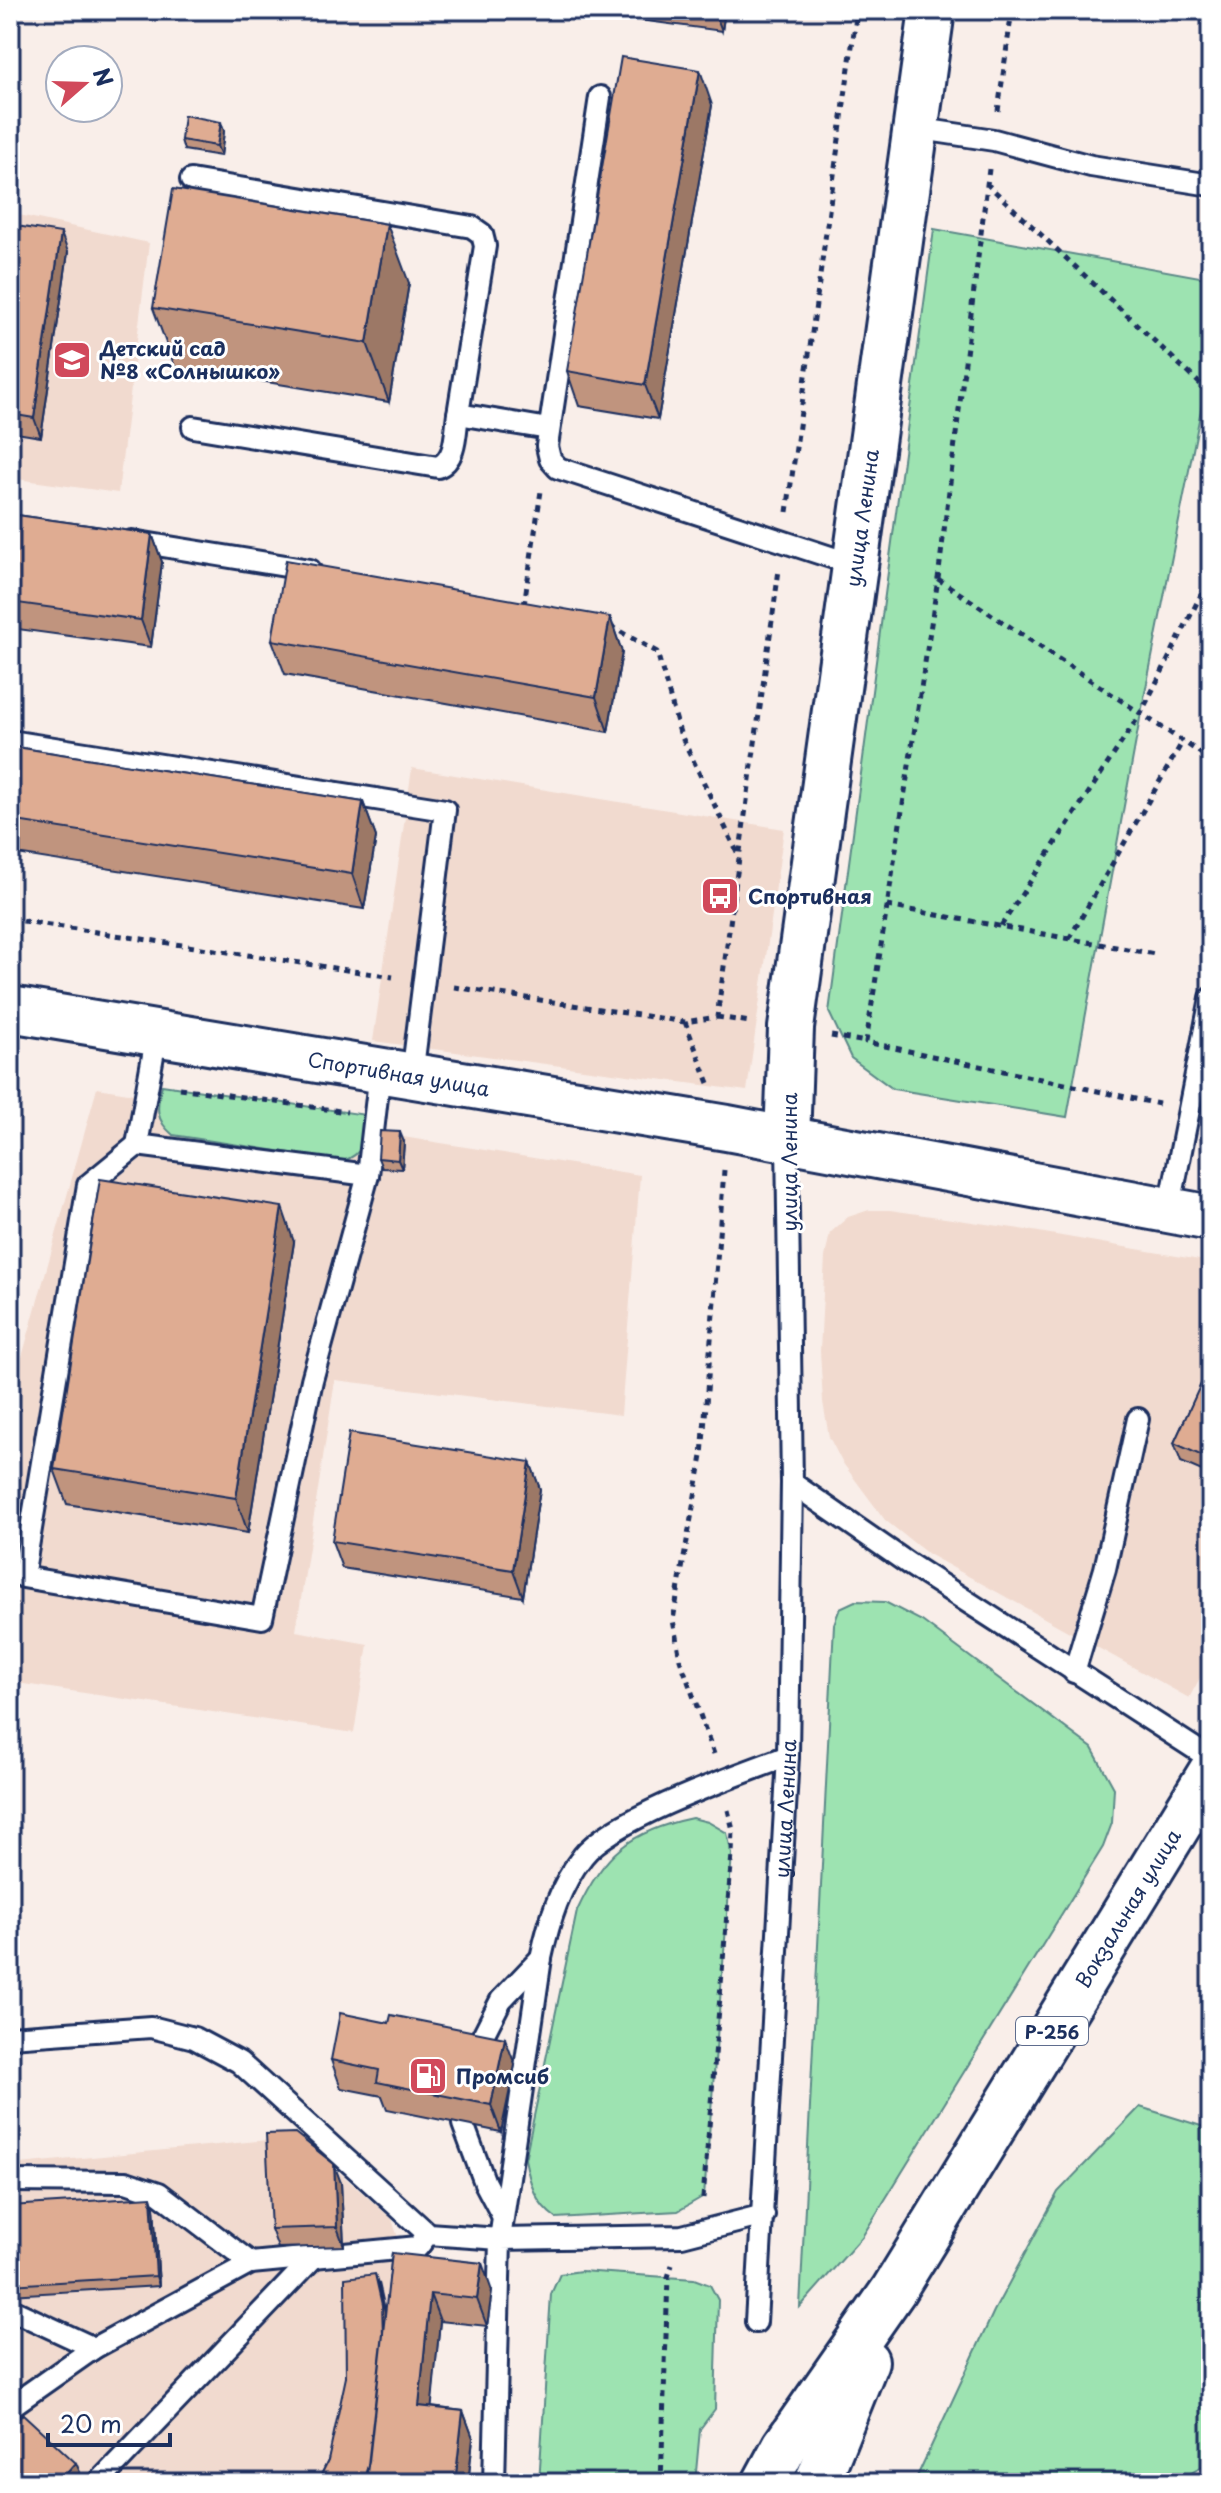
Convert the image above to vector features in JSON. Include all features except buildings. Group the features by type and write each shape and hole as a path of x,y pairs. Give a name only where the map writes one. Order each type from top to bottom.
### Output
{"main road":[{"name":"улица Ленина","path":"787,1141 791,1028 932,10"},
{"name":"Спортивная улица","path":"10,1009 727,1128 1190,1214"},
{"name":"Вокзальная улица","path":"893,2291 1211,1772"},
{"name":"Р-256","path":"765,2483 785,2446 893,2291"},
{"name":"Р-256","path":"794,2483 893,2291"},
{"name":"Р-256","path":"817,2483 893,2291"},
{"name":"Р-256","path":"840,2483 893,2291"}],"lane":[{"path":"600,97 549,429 547,446 550,459 558,468 855,565"},
{"path":"915,128 994,140 1091,166 1211,185"},
{"path":"191,180 472,227 482,234 485,246 451,457 446,463 438,467 193,427"},
{"path":"458,414 549,429"},
{"path":"119,539 337,575"},
{"path":"10,741 445,810 423,982 312,1380 262,1618 23,1577 88,1185 137,1145 157,1033"},
{"path":"1190,1214 1189,1110 1211,998"},
{"name":"улица Ленина","path":"756,2322 788,1756 792,1483 787,1141"},
{"path":"137,1145 368,1175"},
{"path":"1074,1672 1105,1569 1138,1419"},
{"path":"792,1483 1074,1672 1211,1759"},
{"path":"494,2483 500,2239 541,1958 547,1929 562,1889 584,1853 606,1836 721,1781 788,1756"},
{"path":"472,2057 501,2000 541,1958"},
{"path":"10,2037 151,2027 194,2038 239,2062 428,2234 500,2239 682,2236 764,2215"},
{"path":"463,2124 485,2183 503,2217"},
{"path":"10,2181 126,2182 159,2193 251,2263"},
{"path":"10,2407 94,2348 251,2263 418,2247 428,2234"},
{"path":"98,2483 314,2257"},
{"path":"10,2309 94,2348"}],"path":[{"path":"10,919 685,1022 717,1017 857,10"},
{"path":"1012,10 986,183 938,579 866,1042 1189,1110"},
{"path":"986,183 1211,394"},
{"path":"524,605 540,493 550,459"},
{"path":"1001,926 1141,713 1211,575"},
{"path":"938,579 1211,760"},
{"path":"599,620 657,652 680,733 740,856"},
{"path":"1069,939 1183,741"},
{"path":"887,906 1155,954"},
{"path":"661,2483 668,2277 682,2236 704,2196 733,1830 709,1738 680,1659 673,1620 702,1456 727,1128 685,1022"}],"shaded area":[{"name":"Детский сад №8 «Солнышко»","path":"10,213 149,243 118,493 10,478"},
{"path":"412,768 784,829 747,1091 373,1041"},
{"path":"97,1088 640,1175 621,1415 335,1380 296,1631 368,1644 354,1733 10,1682 10,1400"},
{"path":"869,1210 890,1210 1033,1231 1211,1262 1211,1658 1189,1698 928,1554 885,1520 842,1462 829,1437 823,1402 820,1351 825,1257 830,1233 848,1217"},
{"path":"299,2137 392,2219 406,2263 379,2483 10,2483 10,2165"}],"green space":[{"path":"934,229 1211,279 1211,359 1141,713 1067,1117 893,1089 851,1058 829,1012"},
{"path":"162,1085 366,1115 363,1143 357,1153 343,1161 173,1135 158,1113"},
{"path":"855,1601 885,1602 922,1621 1092,1748 1114,1788 1112,1823 1103,1847 862,2237 800,2307 834,1624 840,1608"},
{"path":"692,1818 708,1822 727,1833 732,1854 704,2196 678,2211 556,2218 534,2192 525,2159 577,1911 597,1874 621,1848 652,1830"},
{"path":"1140,2107 1211,2129 1211,2461 1175,2483 914,2483 994,2311 1058,2192"},
{"path":"581,2271 694,2279 710,2285 718,2300 715,2409 700,2429 695,2483 539,2483 551,2294 560,2274"}],"place":[{"name":"Детский сад №8 «Солнышко»","path":"72,360"},
{"name":"Спортивная","path":"720,896"},
{"name":"Промсиб","path":"428,2076"}]}
